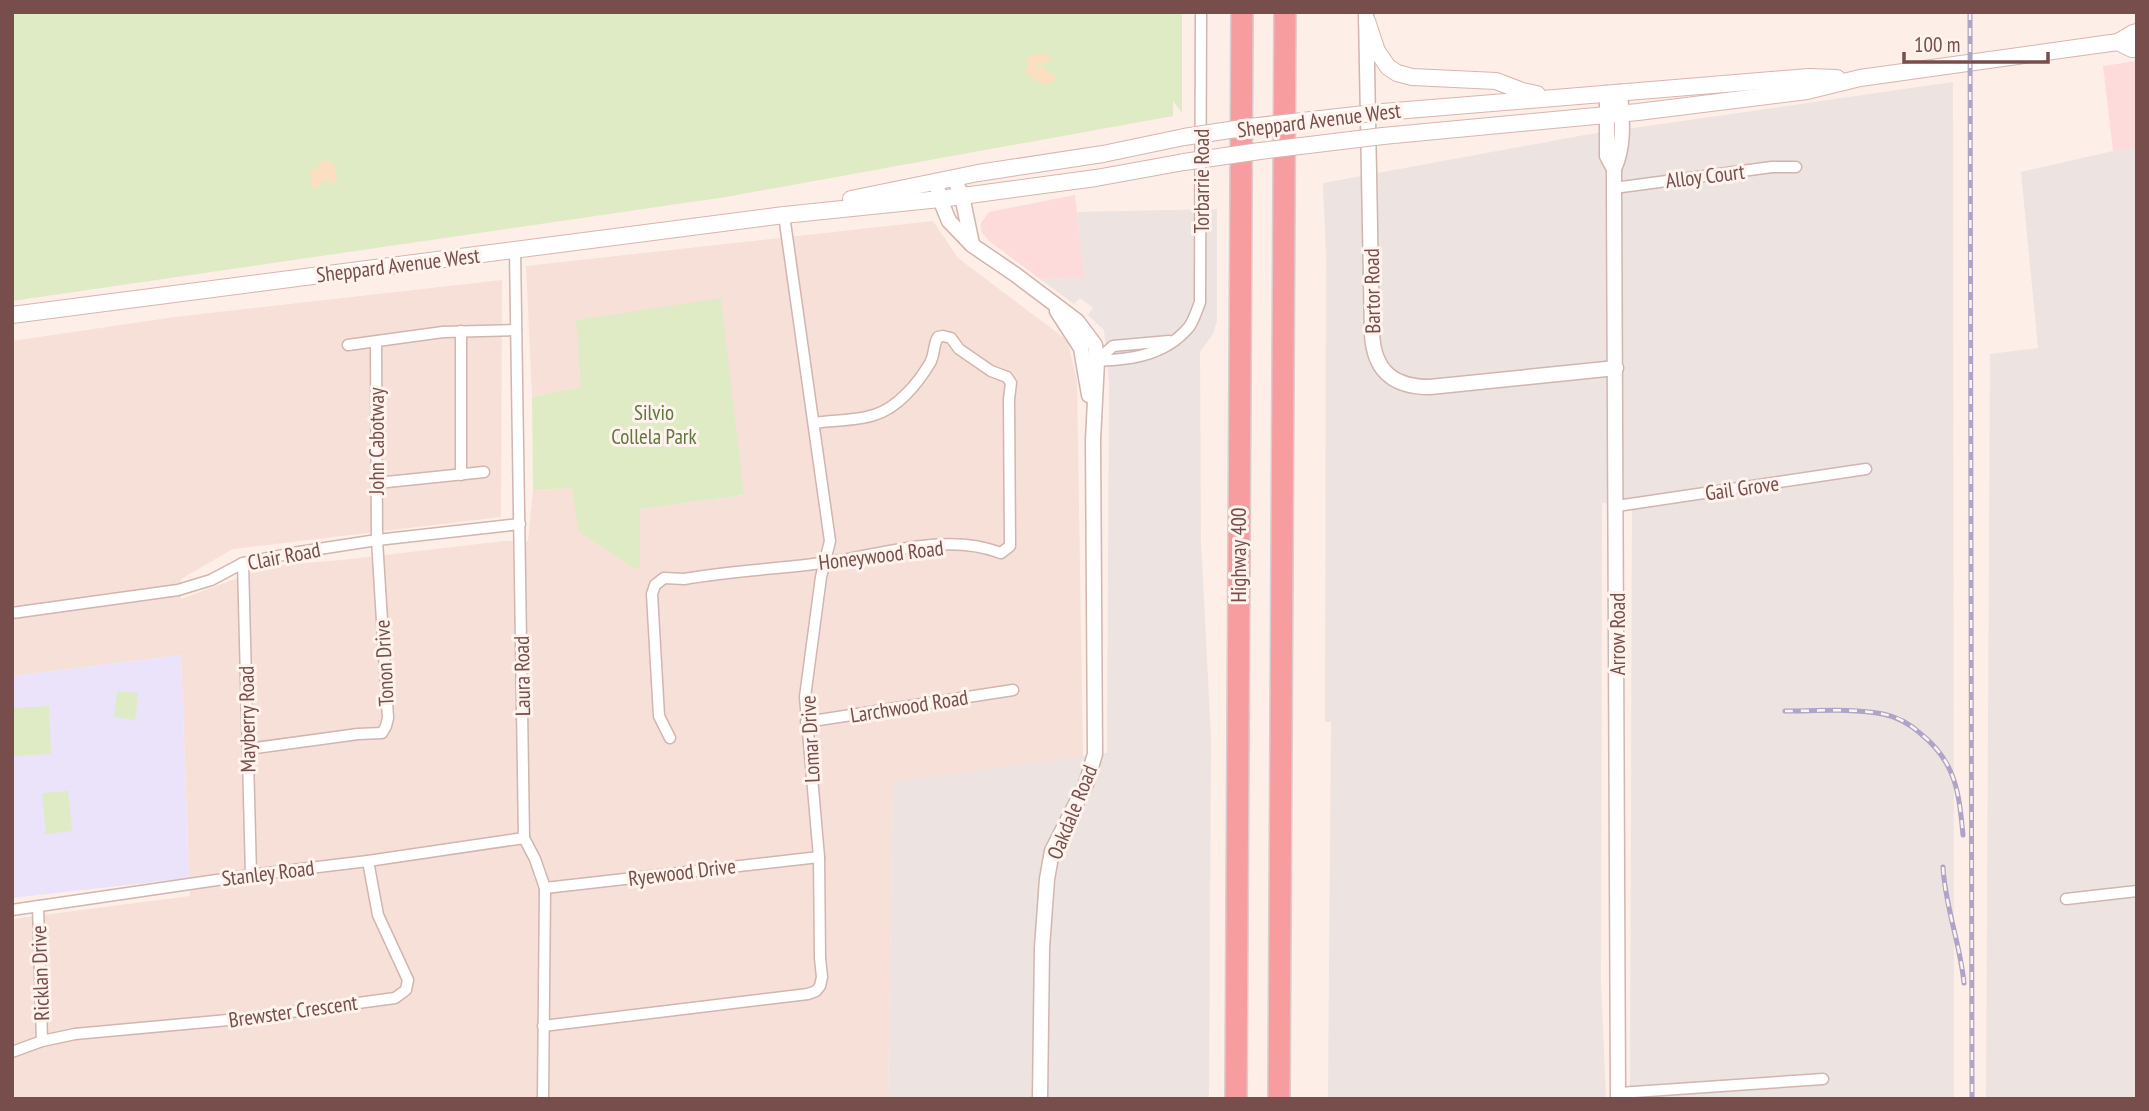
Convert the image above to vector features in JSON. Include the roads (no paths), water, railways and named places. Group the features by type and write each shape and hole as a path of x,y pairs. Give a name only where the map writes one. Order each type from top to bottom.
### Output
{"highway":[{"name":"Highway 400","path":"1236,1099 1242,12"},
{"name":"Highway 400","path":"1279,1099 1285,12"}],"main road":[{"path":"1367,17 1377,51 1388,68 1397,73 1412,77 1496,81 1549,97"},
{"name":"Sheppard Avenue West","path":"12,315 784,215 940,199 1096,178 1260,150 1614,114 1807,91 1860,78 2118,42 2137,33"},
{"name":"Sheppard Avenue West","path":"2118,42 2137,49"},
{"name":"Sheppard Avenue West","path":"784,215 937,181 1249,127 1549,97 1809,77 1860,78"}],"street":[{"name":"Torbarrie Road","path":"1091,361 1122,360 1149,355 1174,341 1190,326 1200,302 1201,12"},
{"name":"Bartor Road","path":"1367,17 1373,345 1377,361 1397,382 1415,387 1615,368"},
{"name":"Arrow Road","path":"1614,93 1620,155 1614,169 1618,1096"},
{"name":"Alloy Court","path":"1614,188 1772,167 1796,167"},
{"path":"954,178 961,195 972,245"},
{"name":"Oakdale Road","path":"937,181 940,199 949,221 972,245 1050,301 1091,361 1094,754 1086,784 1052,851 1047,879 1042,948 1040,1099"},
{"name":"Lomar Drive","path":"543,1026 808,994 820,986 819,857 805,698 824,563 830,541 784,215"},
{"name":"Laura Road","path":"515,250 524,838 545,888 542,1099"},
{"path":"348,345 461,331 516,330"},
{"path":"461,331 461,475"},
{"name":"Honeywood Road","path":"670,738 659,716 652,593 655,585 664,578 684,579 824,563 928,545 982,546 1001,553 1010,546 1011,383 1007,377 991,371 959,349 951,338 940,336 935,342 934,357 920,378 885,410 874,415 814,423"},
{"name":"John Cabotway","path":"376,342 377,540"},
{"name":"Gail Grove","path":"1617,506 1866,469"},
{"path":"377,483 484,472"},
{"name":"Clair Road","path":"12,613 178,590 211,580 243,563 293,553 377,540 520,524"},
{"name":"Tonon Drive","path":"248,749 382,733 388,718 377,540"},
{"name":"Mayberry Road","path":"243,563 251,875"},
{"name":"Larchwood Road","path":"806,722 1013,690"},
{"name":"Stanley Road","path":"12,910 524,838"},
{"name":"Ryewood Drive","path":"545,888 819,857"},
{"name":"Brewster Crescent","path":"42,1041 75,1034 239,1019 395,998 405,990 408,980 378,915 368,861"},
{"path":"2066,900 2137,891"},
{"name":"Ricklan Drive","path":"38,906 42,1041"},
{"path":"12,1052 42,1041"},
{"path":"1618,1096 1823,1079"}],"railway":[{"path":"1970,12 1972,1099"},
{"path":"1785,711 1871,712 1894,717 1913,727 1933,745 1949,767 1960,805 1963,835"},
{"path":"1943,867 1964,983"}],"park label":[{"name":"Silvio Collela Park","path":"654,424"}]}
